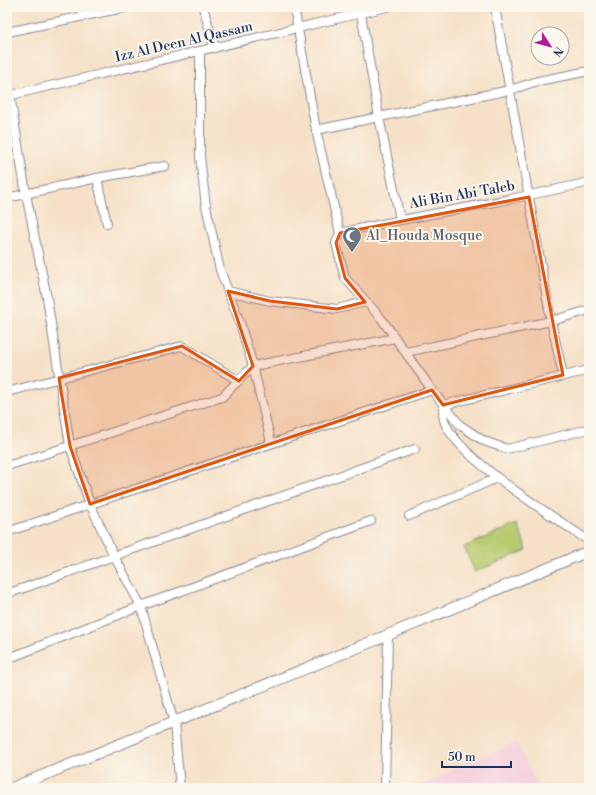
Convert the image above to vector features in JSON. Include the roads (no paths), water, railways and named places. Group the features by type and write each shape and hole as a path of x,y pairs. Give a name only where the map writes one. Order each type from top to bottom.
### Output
{"street":[{"path":"7,32 128,7"},
{"path":"203,7 215,48"},
{"path":"294,7 299,28 316,130 340,233 336,243 345,278 381,318 443,405 460,425 484,441 506,449 589,429"},
{"name":"Izz Al Deen Al Qassam","path":"9,95 387,7"},
{"path":"495,7 550,321 563,375"},
{"path":"361,14 379,117 400,220"},
{"path":"200,51 200,156 211,234 220,270 253,366 271,442"},
{"path":"316,130 510,90 538,81 589,72"},
{"path":"7,77 26,194 47,298 70,446 90,504 114,556 141,606 174,723 180,788"},
{"path":"7,198 97,178 165,166"},
{"path":"97,178 107,224"},
{"name":"Ali Bin Abi Taleb","path":"340,233 400,220 529,197 589,182"},
{"path":"228,291 270,302 323,308 337,309 365,302"},
{"path":"406,352 550,321 589,310"},
{"path":"7,466 222,397 253,366 395,338"},
{"path":"7,392 182,346 239,381"},
{"path":"443,405 589,370"},
{"path":"7,532 271,442 432,390"},
{"path":"443,405 444,420 456,440 497,478 589,541"},
{"path":"7,594 415,449"},
{"path":"410,516 497,478"},
{"path":"7,659 141,606 371,520"},
{"path":"12,788 174,723 589,551"},
{"path":"385,788 388,635"}],"place":[{"name":"Al_Houda Mosque","path":"352,253"}]}
